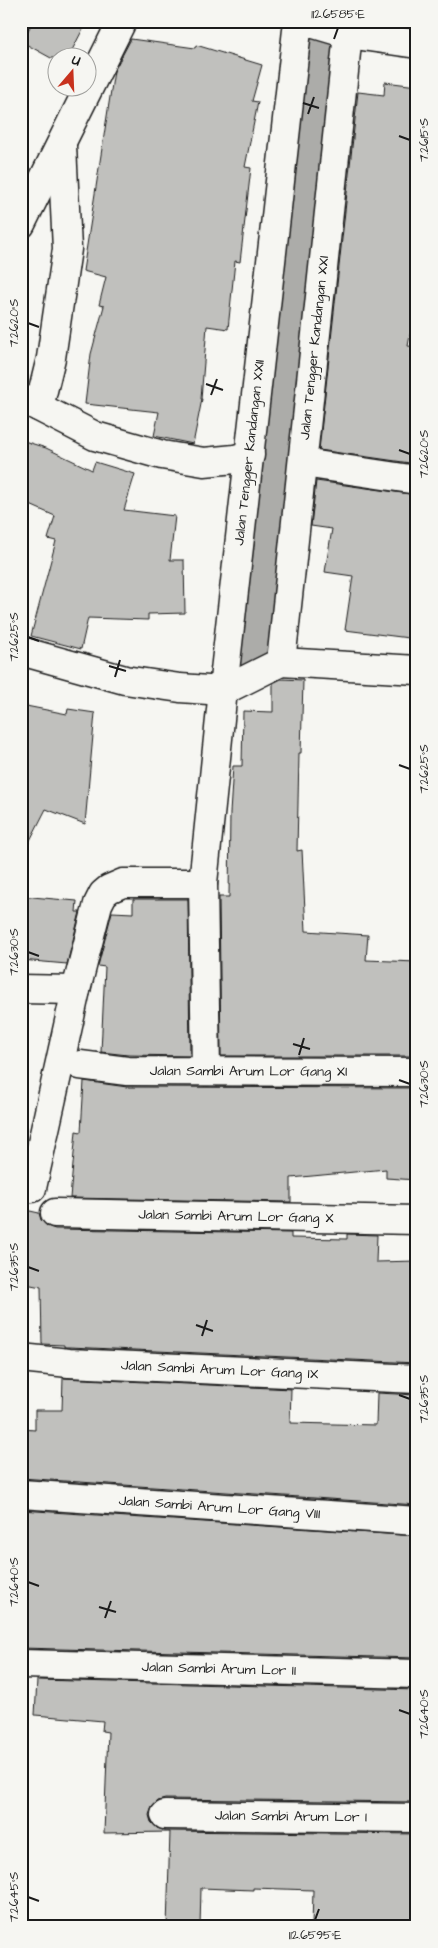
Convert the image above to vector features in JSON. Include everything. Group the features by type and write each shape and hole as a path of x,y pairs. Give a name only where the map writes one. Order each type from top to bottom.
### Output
{"street":[{"path":"21,224 62,146 122,21"},
{"name":"Jalan Tengger Kandangan XXII","path":"206,1071 203,883 298,21"},
{"path":"305,22 345,33 417,44"},
{"name":"Jalan Tengger Kandangan XXI","path":"281,662 303,463 345,33"},
{"path":"62,146 67,249 51,358 30,402 95,436 162,455 204,462 235,459 250,455"},
{"path":"303,463 417,480"},
{"path":"23,657 125,680 180,688 223,691 281,662 417,670"},
{"path":"21,1186 32,1188 76,990 98,904 103,894 108,889 123,883 203,883"},
{"path":"21,989 76,990"},
{"name":"Jalan Sambi Arum Lor Gang XI","path":"80,1065 127,1071 417,1072"},
{"name":"Jalan Sambi Arum Lor Gang X","path":"55,1213 417,1220"},
{"name":"Jalan Sambi Arum Lor Gang IX","path":"21,1358 69,1363 417,1379"},
{"name":"Jalan Sambi Arum Lor Gang VIII","path":"21,1494 417,1521"},
{"name":"Jalan Sambi Arum Lor II","path":"21,1664 417,1674"},
{"name":"Jalan Sambi Arum Lor I","path":"165,1815 417,1818"}],"building":[{"path":"33,21 87,21 73,48 48,48 48,56 22,42"},
{"path":"131,39 195,48 196,45 262,65 252,101 258,102 245,167 251,168 240,262 235,261 228,329 207,326 202,399 193,444 154,436 159,412 85,404 91,354 104,306 99,305 106,277 83,271 114,71"},
{"path":"385,82 417,86 417,299 408,346 417,347 417,464 319,450 358,92 384,95"},
{"path":"21,440 46,448 92,470 95,462 135,474 124,510 175,516 170,560 184,560 185,613 148,614 148,620 88,618 81,649 31,636 56,541 48,539 55,516 21,501"},
{"path":"316,481 417,495 417,639 345,630 353,576 325,572 332,529 311,526"},
{"path":"281,679 303,680 297,851 302,850 306,931 368,935 366,960 417,962 417,1056 221,1056 219,897 229,897 230,813 233,766 242,766 243,711 273,712 273,683"},
{"path":"21,705 67,714 68,709 95,713 85,824 46,809 21,858"},
{"path":"21,896 77,901 76,912 80,912 67,964 21,960"},
{"path":"133,899 188,899 190,1056 128,1055 101,1052 105,967 98,966 112,912 133,913"},
{"path":"84,1081 127,1087 417,1088 417,1180 386,1178 386,1169 291,1178 291,1202 70,1198 76,1131 81,1132"},
{"path":"21,1209 39,1213 41,1220 47,1226 55,1229 291,1233 291,1238 347,1239 347,1234 377,1235 376,1262 417,1261 417,1363 64,1347 64,1345 42,1344 41,1287 21,1283"},
{"path":"63,1378 291,1389 290,1423 376,1425 377,1393 417,1395 417,1505 21,1478 21,1429 35,1430 35,1410 62,1410"},
{"path":"21,1510 417,1536 417,1658 21,1648"},
{"path":"37,1680 417,1690 417,1802 165,1799 158,1801 152,1807 149,1815 151,1822 157,1828 165,1831 417,1834 417,1927 312,1927 313,1890 201,1888 200,1927 167,1927 170,1832 104,1833 108,1732 102,1731 103,1721 35,1715"}],"waterway":[{"path":"261,643 274,569 279,499 274,430 298,204 318,99 317,21"}]}
